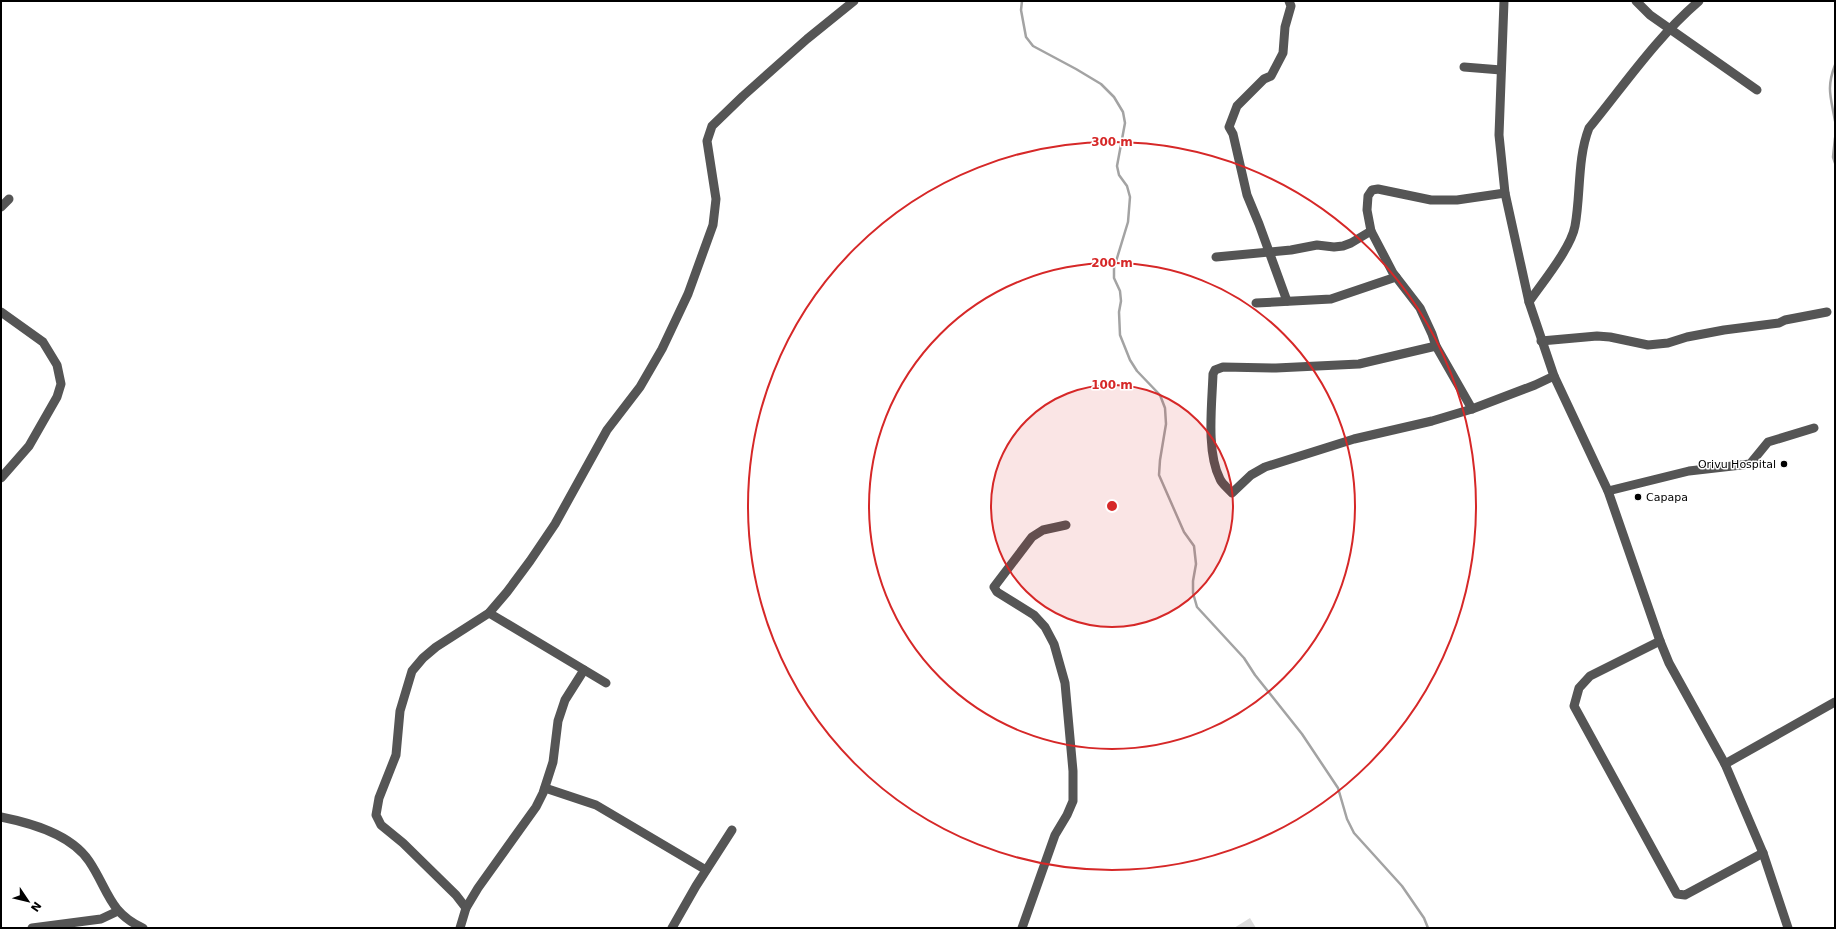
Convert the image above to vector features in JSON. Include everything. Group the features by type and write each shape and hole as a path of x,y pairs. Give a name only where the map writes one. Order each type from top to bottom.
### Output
{"street":[{"path":"466,908 456,894 403,843 381,825 376,815 379,798 396,755 400,711 412,671 436,646 489,613 530,561 555,524 607,430 640,388 662,349 688,294 713,225 716,199 707,141 712,126 807,39 854,1"},
{"path":"1287,301 1247,195 1233,134 1229,127 1236,106 1264,79 1271,76 1278,64 1283,53 1286,27 1291,6 1290,1"},
{"path":"1504,1 1499,135 1505,193 1529,302 1554,376 1608,491 1669,664 1725,764 1763,853 1788,928"},
{"path":"1636,1 1650,15 1669,29 1757,90"},
{"path":"1529,302 1570,240 1575,227 1578,181 1585,139 1590,128 1644,56 1669,29 1699,1"},
{"path":"1464,67 1501,70"},
{"path":"1472,409 1436,346 1420,308 1396,277 1371,231 1367,210 1368,196 1372,190 1378,189 1431,200 1457,200 1505,193"},
{"path":"1,207 9,199"},
{"path":"1216,257 1291,250 1317,245 1343,246 1371,231"},
{"path":"1256,303 1331,299 1396,277"},
{"path":"1,312 43,342 57,365 61,384 57,397 29,446 1,478"},
{"path":"1541,341 1610,336 1648,345 1668,343 1687,337 1717,331 1779,323 1785,320 1827,312"},
{"path":"1436,346 1359,364 1276,368 1223,367 1215,370 1213,374 1211,435 1216,468 1220,480 1232,493 1251,475 1265,467 1354,439 1432,421 1472,409 1535,385 1554,376"},
{"path":"1608,491 1690,471 1750,464 1768,442 1814,428"},
{"path":"1022,928 1055,835 1068,814 1073,801 1073,771 1065,683 1054,644 1045,628 1034,615 997,592 994,587 1032,537 1044,530 1066,525"},
{"path":"489,613 606,684"},
{"path":"1660,641 1590,676 1579,688 1574,706 1677,894 1684,895 1763,853"},
{"path":"460,928 466,908 536,807 545,788 553,762 558,721 565,700 584,670"},
{"path":"1725,764 1835,702"},
{"path":"545,788 596,805 706,870"},
{"path":"1,817 35,826 58,836 75,846 88,860 118,911 132,923 143,928"},
{"path":"672,928 706,870 732,830"},
{"path":"32,928 101,919 118,911"}],"shaded area":[{"path":"1250,918 1256,928 1234,928"}],"waterway":[{"path":"1022,1 1021,10 1026,37 1033,46 1101,84 1114,97 1123,112 1125,123 1117,166 1119,175 1127,186 1130,197 1128,222 1114,268 1114,278 1120,291 1121,301 1119,312 1120,335 1130,360 1137,371 1160,395 1165,408 1166,424 1159,475 1184,532 1194,546 1196,564 1193,581 1193,593 1197,607 1244,658 1255,675 1302,734 1338,788 1347,819 1354,833 1402,886 1424,918 1428,928"},
{"path":"1835,65 1830,87 1835,121"},
{"path":"1835,138 1833,157 1835,163"}],"place":[{"name":"Orivu Hospital","path":"1784,464"},
{"name":"Capapa","path":"1638,497"}]}
